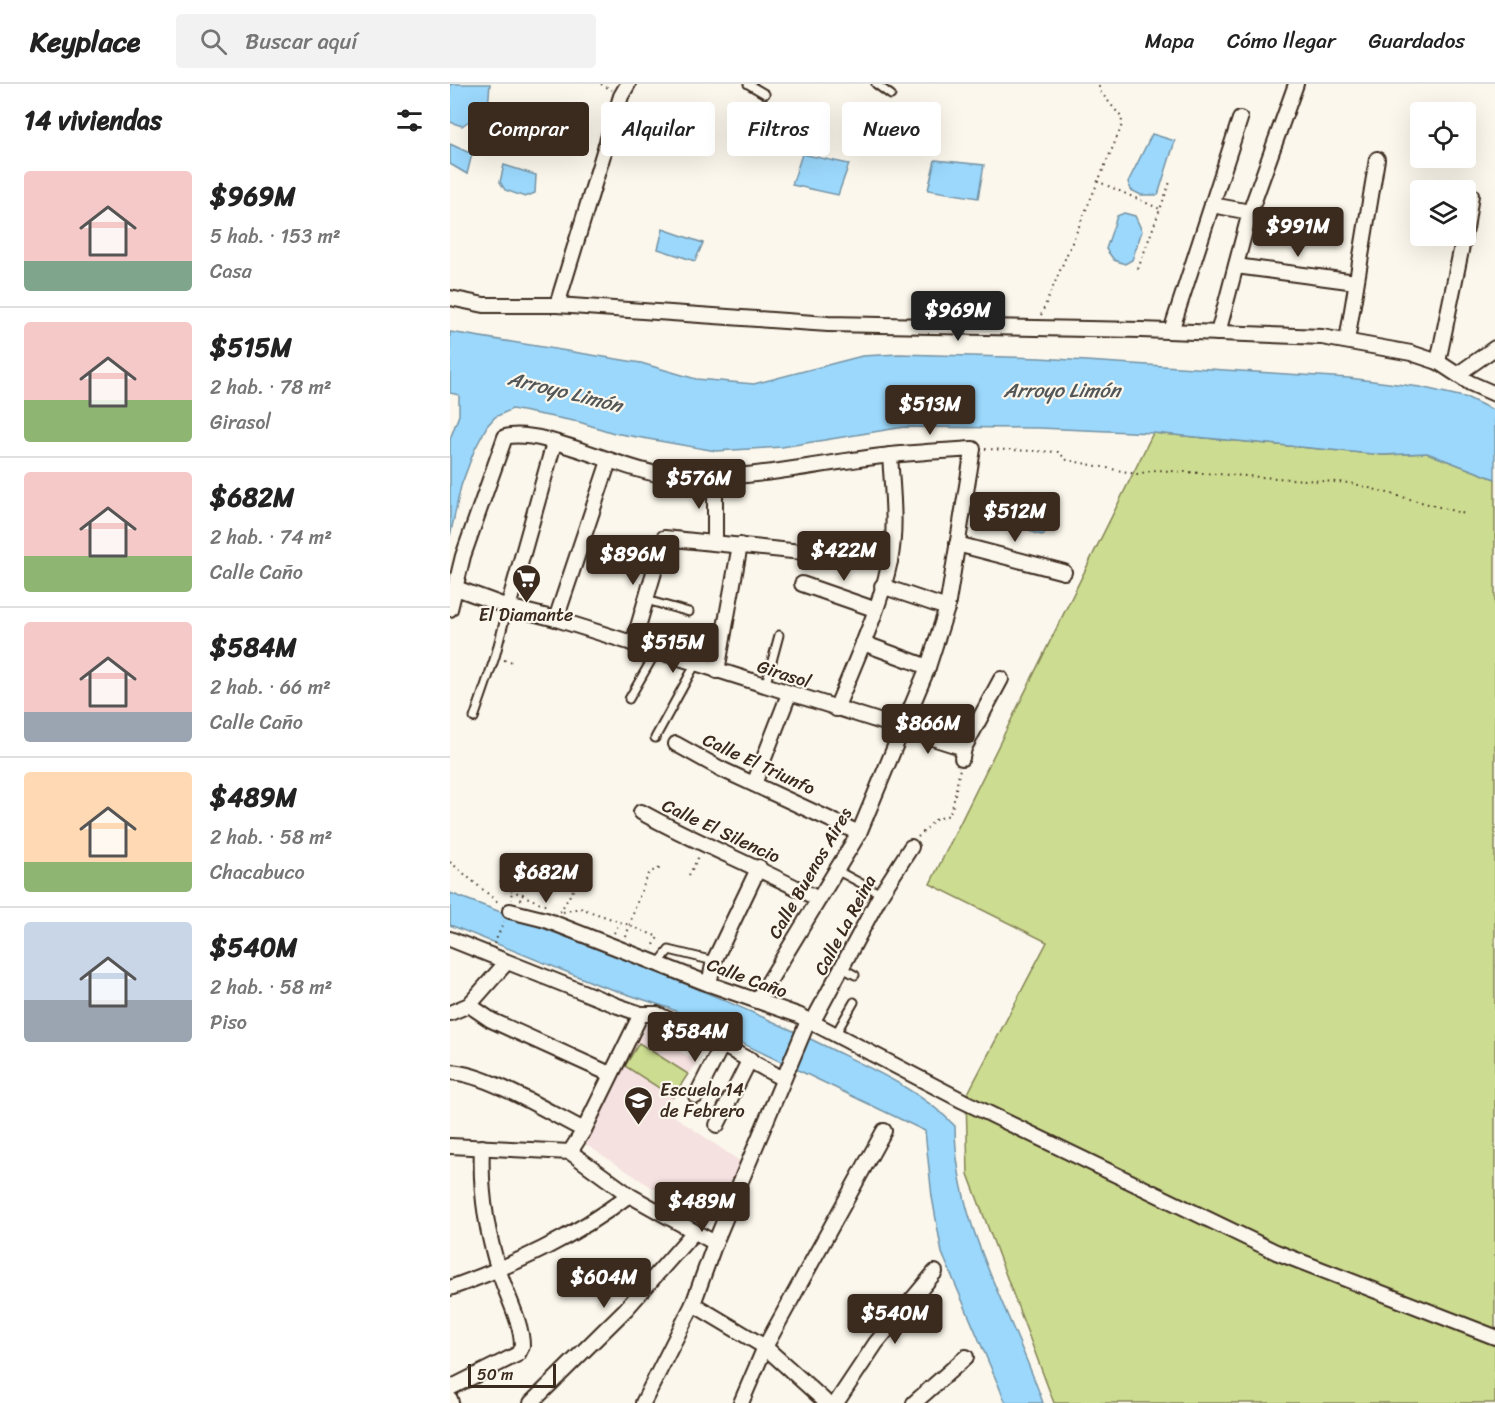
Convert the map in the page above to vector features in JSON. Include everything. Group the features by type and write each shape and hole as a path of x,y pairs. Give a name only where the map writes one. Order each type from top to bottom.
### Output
{"street":[{"path":"557,305 621,96 628,84"},
{"path":"1218,333 1250,212 1296,84"},
{"path":"1171,331 1240,119"},
{"path":"1347,341 1377,159"},
{"path":"1212,205 1250,212"},
{"path":"1438,362 1462,246"},
{"path":"1236,266 1356,282"},
{"path":"450,298 484,305 557,305 828,324 1171,331 1322,337 1411,353 1438,362 1495,394"},
{"path":"1458,374 1495,348"},
{"path":"450,609 463,556 505,437 515,434 554,443 609,461 662,474 716,477 804,470 890,455 973,449"},
{"path":"508,607 554,443"},
{"name":"Calle Buenos Aires","path":"757,1001 859,833 928,667 947,608 973,449"},
{"path":"836,710 863,643 890,561 893,517 890,455"},
{"path":"556,619 609,461"},
{"path":"715,543 716,477"},
{"path":"633,644 664,538 890,561"},
{"path":"957,544 1064,572"},
{"path":"717,671 740,545"},
{"path":"802,584 874,609"},
{"path":"882,586 947,608"},
{"name":"Girasol","path":"456,588 508,607 556,619 900,730 963,753"},
{"path":"863,643 928,667"},
{"path":"963,753 1001,680"},
{"path":"754,784 789,694"},
{"name":"Calle El Triunfo","path":"676,744 754,784 859,833"},
{"name":"Calle El Silencio","path":"641,812 705,846 759,867 818,899"},
{"name":"Calle La Reina","path":"643,1403 693,1304 715,1243 808,1024 910,847"},
{"path":"709,984 714,961 759,867"},
{"name":"Calle Caño","path":"508,913 546,920 757,1001 835,1035 963,1101 1276,1252 1495,1337"},
{"path":"450,939 641,1014 657,1014 784,1076"},
{"path":"450,1013 469,1005 507,963"},
{"path":"469,1005 491,1020 610,1074"},
{"path":"570,1152 584,1130 641,1014"},
{"path":"696,1096 722,1045"},
{"path":"717,1125 750,1059"},
{"path":"450,1072 463,1072 489,1083 584,1130"},
{"path":"741,1403 765,1347 884,1131"},
{"path":"450,1146 570,1152 629,1195 715,1243"},
{"path":"450,1388 521,1350 522,1340 498,1270 484,1211 480,1179 482,1147"},
{"path":"450,1288 498,1270 592,1224 629,1195"},
{"path":"531,1403 626,1309 694,1232"},
{"path":"836,1403 876,1343 935,1272"},
{"path":"693,1304 765,1347 827,1403"},
{"path":"914,1403 931,1398 966,1357"}],"lane":[{"path":"748,84 765,94"},
{"path":"876,84 891,95"},
{"path":"645,600 689,612"},
{"path":"474,718 495,657 508,607"},
{"path":"765,687 779,635"},
{"path":"629,699 656,652"},
{"path":"655,738 694,665"},
{"path":"836,870 881,894"},
{"path":"659,963 669,950 714,961"},
{"path":"842,968 855,975"},
{"path":"835,1035 854,1002"}],"path":[{"path":"1034,329 1121,128 1122,118 1100,90 1099,84"},
{"path":"1097,181 1160,209"},
{"path":"1138,269 1170,182"},
{"path":"973,449 1058,452 1067,460 1137,474 1156,470 1351,483 1465,514"},
{"path":"910,847 935,820 949,815 953,806 963,753"},
{"path":"689,875 705,846"},
{"path":"450,862 508,913"},
{"path":"561,911 588,866"},
{"path":"622,948 639,902 638,893 650,872 661,868"},
{"path":"500,881 511,890 561,911 567,913 580,908 629,924 658,938"},
{"path":"508,913 524,896 529,881"},
{"path":"492,948 512,901 511,890"}],"shaded area":[{"name":"Escuela 14 de Febrero","path":"646,1027 697,1063 665,1110 741,1162 708,1224 582,1142 622,1063"}],"green space":[{"path":"1153,433 1383,455 1427,453 1495,479 1495,1403 1054,1403 968,1174 966,1097 1047,942 930,884"},
{"path":"639,1043 688,1074 673,1097 625,1066"}],"water":[{"path":"450,84 490,84 488,102 468,102 468,122 462,126 450,122"},
{"path":"1152,134 1175,141 1158,195 1141,195 1131,190 1128,182"},
{"path":"450,144 472,156 467,174 450,164"},
{"path":"801,156 849,164 838,195 792,185"},
{"path":"935,160 984,165 978,198 928,190"},
{"path":"504,165 536,175 535,193 525,197 505,190 500,182"},
{"path":"1124,213 1135,216 1142,231 1132,260 1125,264 1114,260 1106,249 1117,216"},
{"path":"663,229 703,243 695,261 658,249"},
{"name":"Arroyo Limón","path":"450,332 641,363 696,379 754,384 862,356 899,354 1040,358 1349,378 1420,387 1468,398 1495,411 1495,479 1427,453 1383,455 1153,433 1039,428 904,427 782,447 716,451 614,433 579,422 512,409 495,417 487,426 474,451 461,486 450,536 450,439 459,415 459,395 450,393"},
{"path":"1026,491 1043,496 1052,506 1055,519 1053,523 1049,522 1044,535 1030,531 1022,520 1019,499 1021,492"},
{"path":"450,893 641,966 783,1026 896,1082 942,1113 955,1126 964,1198 975,1233 1043,1403 1006,1403 942,1253 932,1197 925,1131 669,1008 599,985 450,925"}],"place":[{"name":"El Diamante","path":"526,604"},
{"name":"Escuela 14 de Febrero","path":"639,1126"}]}
